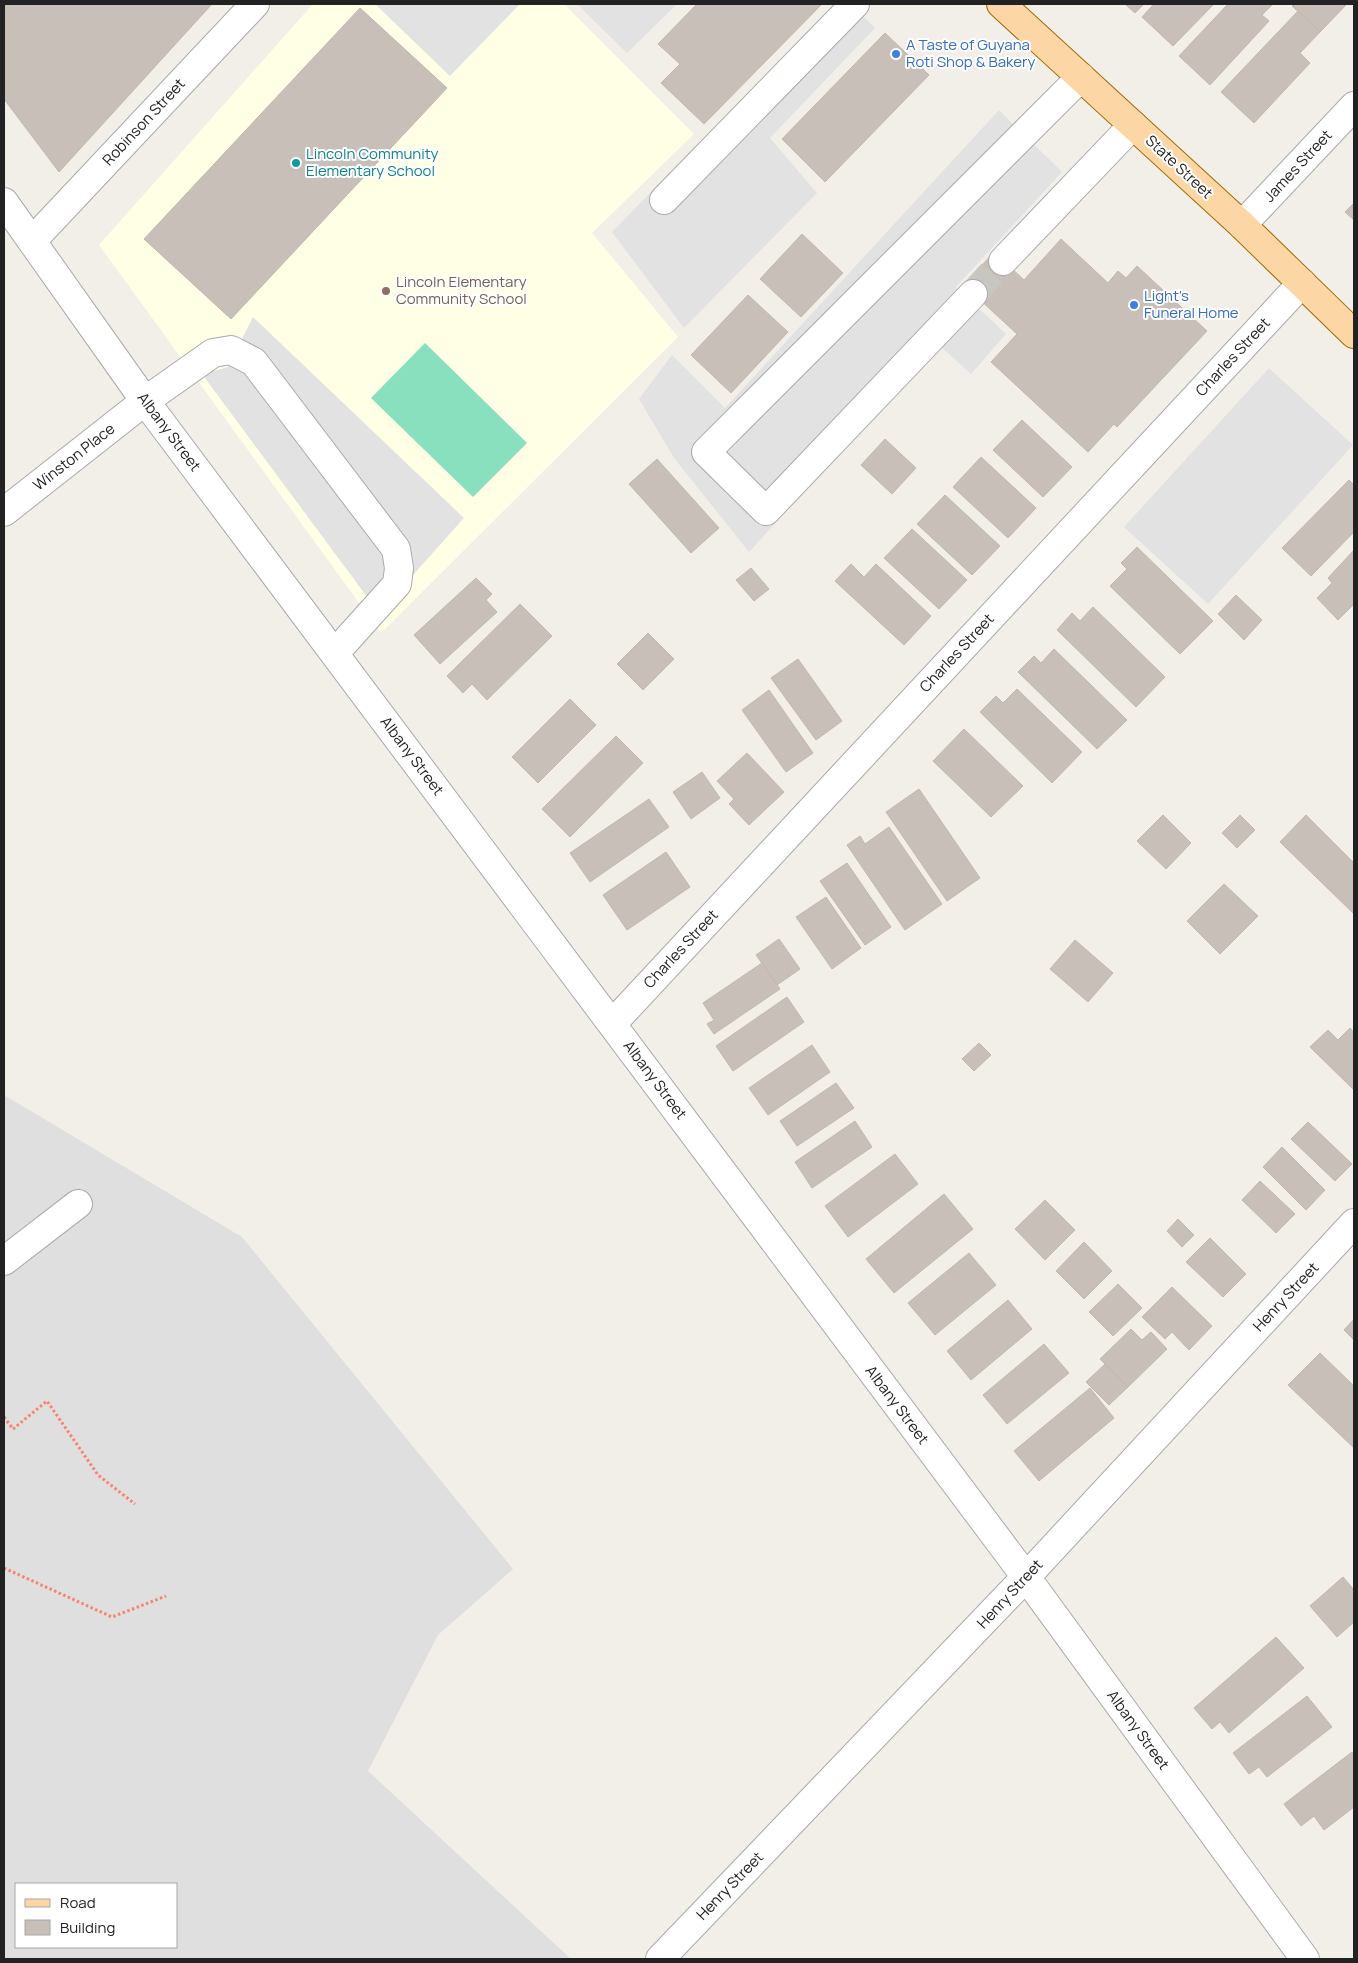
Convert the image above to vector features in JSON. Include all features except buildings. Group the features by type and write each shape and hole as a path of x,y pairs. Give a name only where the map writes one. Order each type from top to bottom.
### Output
{"main road":[{"name":"State Street","path":"1001,4 1242,225 1354,334"}],"street":[{"name":"Robinson Street","path":"32,241 255,4"},
{"path":"664,200 855,4"},
{"path":"973,294 766,510 706,452 1081,77"},
{"name":"James Street","path":"1242,225 1354,106"},
{"path":"1003,261 1133,125"},
{"name":"Albany Street","path":"4,202 145,401 613,1023 1026,1577 1305,1959"},
{"name":"Charles Street","path":"613,1023 1302,283"},
{"name":"Winston Place","path":"4,512 145,401 213,353 232,350 254,362 396,549 399,568 397,584 334,653"},
{"path":"4,1261 78,1204"},
{"name":"Henry Street","path":"660,1959 1026,1577 1354,1223"}],"path":[{"path":"4,1417 13,1429 47,1402 98,1476 135,1504"},
{"path":"4,1568 112,1617 166,1596"}],"shaded area":[{"name":"Lincoln Elementary Community School","path":"313,4 564,4 694,134 592,233 678,337 381,633 99,245"},
{"path":"375,4 520,4 450,76"},
{"path":"577,4 677,4 627,53"},
{"path":"834,4 851,4 875,28 770,138 817,193 684,328 612,232"},
{"path":"999,110 1062,172 956,287 1006,334 971,374 939,345 749,552 674,458 639,399 672,355 725,408"},
{"path":"253,317 464,518 379,613 202,374 228,367"},
{"path":"1269,368 1353,445 1208,604 1124,527"},
{"path":"4,1095 242,1237 513,1569 438,1635 368,1771 571,1959 4,1959"}],"green space":[{"path":"425,343 527,443 473,497 371,398"}],"tunnel":[{"path":"973,294 1003,261"}],"place":[{"name":"A Taste of Guyana Roti Shop & Bakery","path":"896,54"},
{"name":"Lincoln Community Elementary School","path":"296,163"},
{"name":"Lincoln Elementary Community School","path":"386,291"},
{"name":"Light's Funeral Home","path":"1134,305"}]}
